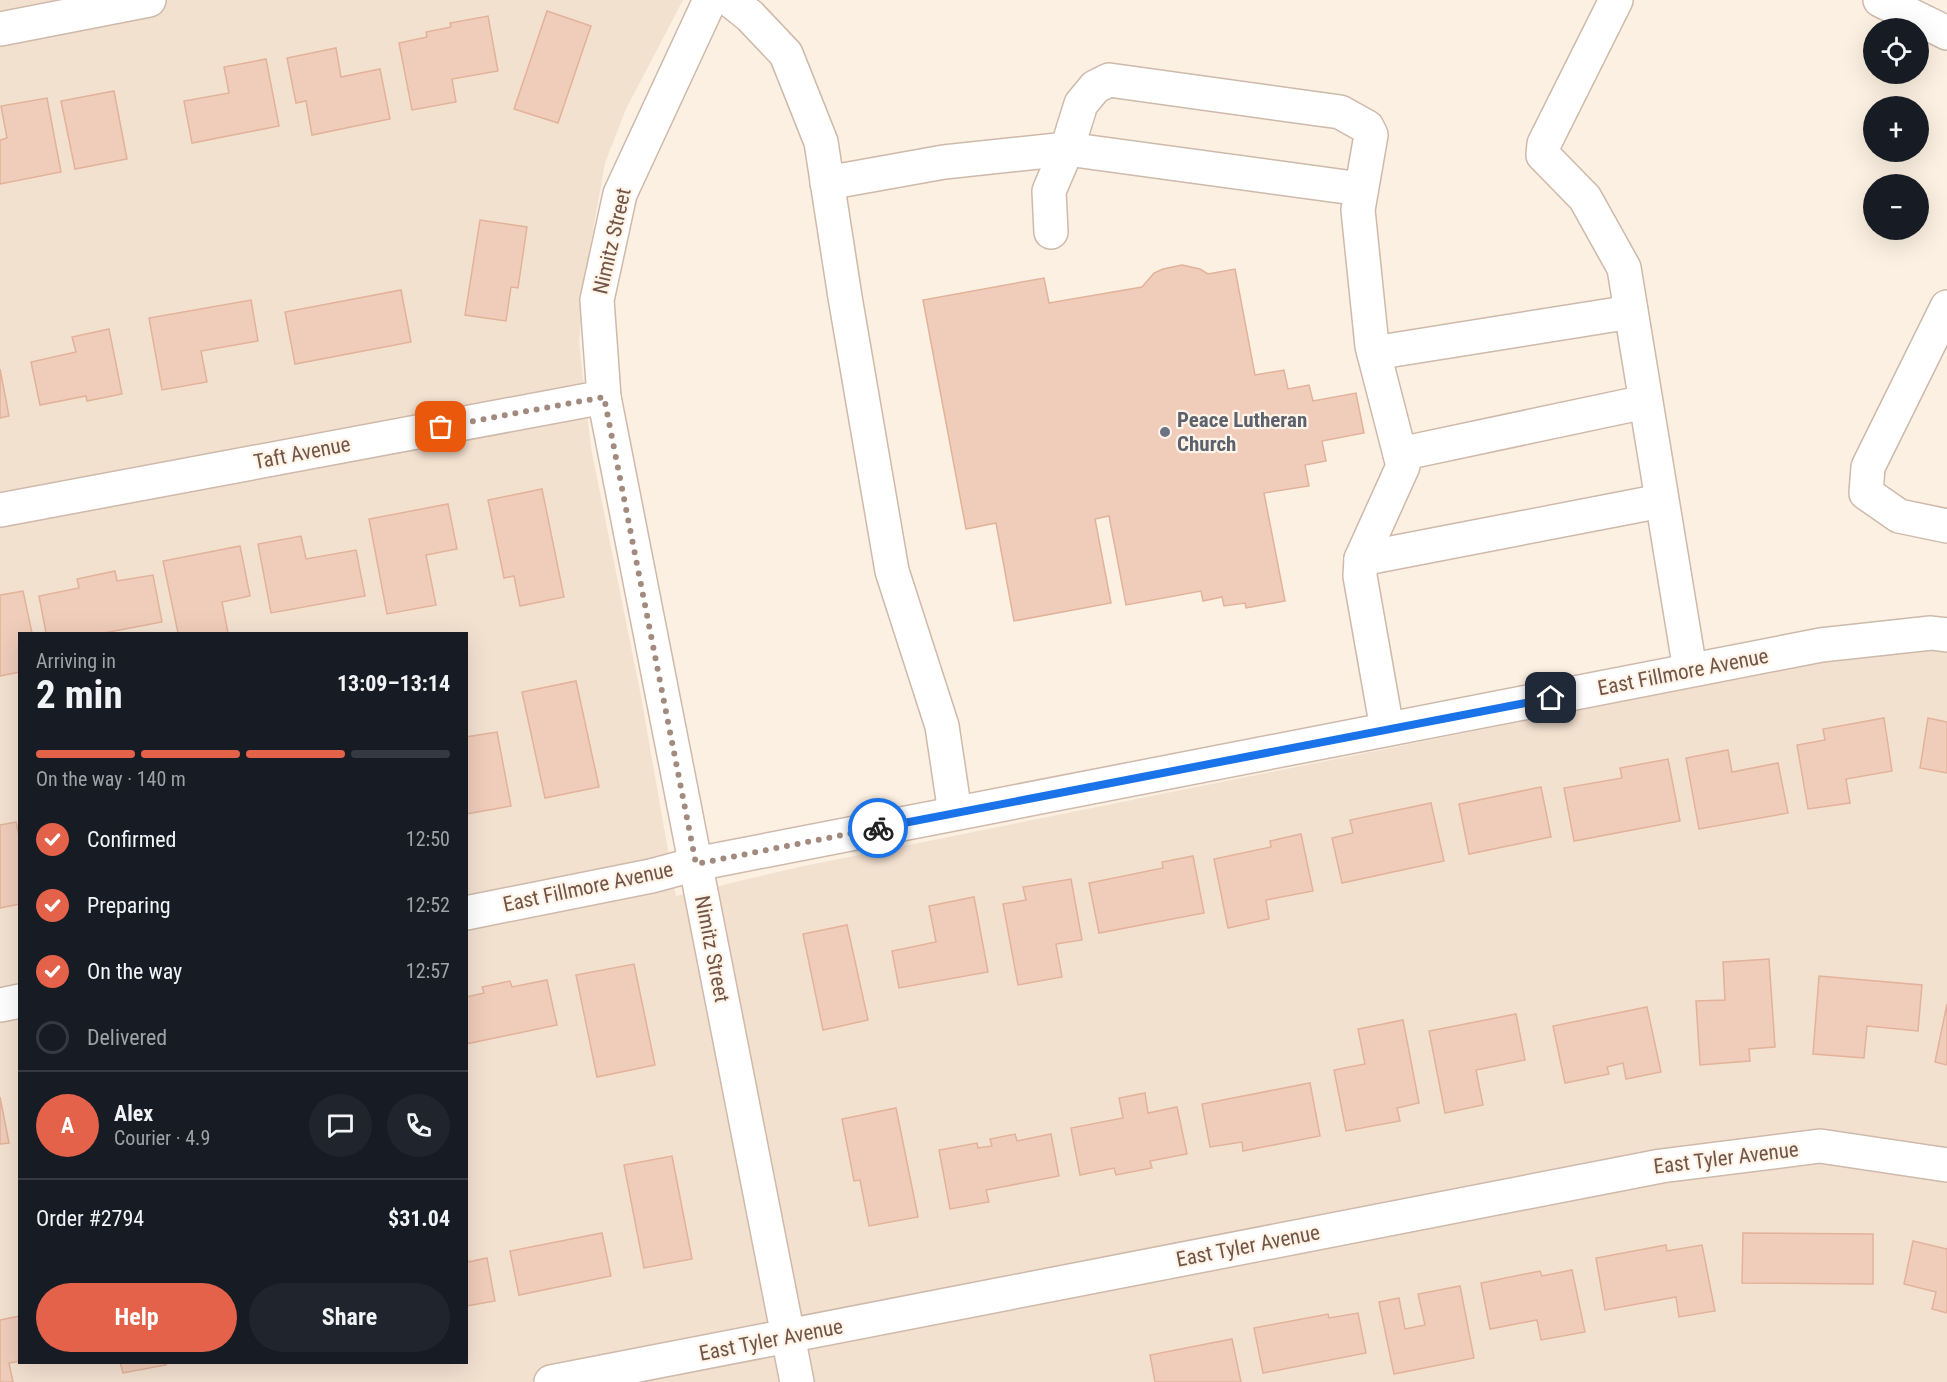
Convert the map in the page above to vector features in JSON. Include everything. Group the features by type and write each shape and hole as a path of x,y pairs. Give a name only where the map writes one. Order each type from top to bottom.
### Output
{"street":[{"path":"0,29 149,0"},
{"name":"Nimitz Street","path":"710,0 620,194 597,300 604,397 797,1382"},
{"path":"730,0 750,16 786,54 821,142 892,571 942,726 955,813"},
{"path":"1616,0 1544,144 1544,155 1585,198 1624,268 1690,670"},
{"path":"1880,0 1947,33"},
{"path":"1052,232 1049,192 1067,149 1081,104 1095,87 1109,80 1340,112 1367,127 1371,135 1358,210 1374,353 1403,466 1361,559 1360,576 1388,729"},
{"path":"828,183 944,162 1067,149 1361,189"},
{"path":"1943,517 1899,516 1866,493 1868,467 1947,307"},
{"path":"1374,353 1631,312"},
{"name":"Taft Avenue","path":"0,510 604,397"},
{"path":"1400,454 1645,402"},
{"path":"1361,559 1661,501"},
{"name":"East Fillmore Avenue","path":"468,913 651,876 696,864 1821,645 1932,633 1947,635"},
{"path":"0,1005 18,1001"},
{"name":"East Tyler Avenue","path":"551,1382 1661,1166 1820,1146 1947,1165"}],"shaded area":[{"path":"0,0 683,0 626,109 605,163 586,270 579,342 591,448 641,696 676,896 799,867 1873,651 1947,650 1947,1382 0,1382"}],"building":[{"path":"547,11 591,26 558,123 514,109"},
{"path":"488,16 498,71 452,79 456,102 412,110 399,43 427,37 426,32 451,27 450,23"},
{"path":"336,48 341,77 380,69 390,119 312,135 306,101 296,103 287,58"},
{"path":"266,59 279,126 192,143 184,101 229,93 224,67"},
{"path":"114,91 127,159 75,169 61,101"},
{"path":"47,98 61,172 0,184 0,140 7,138 1,106"},
{"path":"480,220 527,227 518,288 511,287 506,321 465,315"},
{"path":"1182,265 1200,269 1208,274 1235,269 1255,375 1284,370 1288,389 1309,385 1313,401 1356,393 1364,433 1322,441 1326,461 1305,465 1309,486 1264,493 1285,601 1246,608 1245,603 1224,606 1222,597 1203,601 1201,591 1126,605 1109,516 1095,519 1111,603 1014,621 996,523 966,529 923,300 1044,278 1049,303 1142,287 1154,273"},
{"path":"401,290 411,342 295,364 285,312"},
{"path":"251,300 258,341 201,351 207,382 162,390 149,318"},
{"path":"109,329 122,394 87,401 86,396 40,405 31,362 76,352 72,337"},
{"path":"0,369 9,416 0,418"},
{"path":"542,489 564,597 520,606 514,576 504,578 488,500"},
{"path":"448,504 457,549 426,555 436,605 387,614 369,519"},
{"path":"301,536 306,559 356,550 365,596 271,613 258,544"},
{"path":"240,546 250,596 222,602 228,632 178,632 163,561"},
{"path":"115,571 117,581 153,575 162,622 109,632 46,632 39,596 79,588 77,579"},
{"path":"23,591 32,632 18,632 18,672 0,676 0,595"},
{"path":"576,681 599,787 545,798 522,692"},
{"path":"1884,718 1892,771 1846,779 1850,803 1808,809 1797,745 1825,740 1823,729"},
{"path":"1928,718 1947,722 1947,773 1920,768"},
{"path":"497,732 511,806 468,814 468,737"},
{"path":"1728,750 1732,772 1778,763 1788,813 1699,829 1686,758"},
{"path":"1668,759 1680,821 1574,841 1564,788 1622,778 1620,768"},
{"path":"1541,787 1551,837 1469,854 1459,804"},
{"path":"1431,803 1444,861 1342,883 1332,838 1353,833 1350,820"},
{"path":"16,822 18,904 0,908 0,825"},
{"path":"1301,834 1313,891 1266,900 1269,919 1228,928 1214,859 1271,847 1270,841"},
{"path":"1193,856 1204,913 1099,933 1089,883 1163,868 1162,862"},
{"path":"1071,879 1082,940 1056,944 1062,977 1018,985 1003,904 1026,900 1023,887"},
{"path":"974,897 988,972 899,988 892,951 936,942 929,906"},
{"path":"847,925 868,1020 823,1030 803,934"},
{"path":"1769,959 1775,1047 1749,1049 1750,1061 1700,1065 1696,1001 1725,1000 1723,962"},
{"path":"634,964 655,1065 597,1077 576,975"},
{"path":"1819,976 1922,985 1918,1031 1867,1026 1864,1058 1813,1054"},
{"path":"547,980 557,1025 468,1044 468,997 484,993 482,987 510,981 512,987"},
{"path":"1947,1004 1947,1065 1935,1062"},
{"path":"1647,1007 1661,1072 1626,1079 1623,1063 1607,1067 1609,1074 1565,1083 1553,1026"},
{"path":"1516,1014 1525,1060 1476,1070 1483,1105 1445,1113 1429,1031"},
{"path":"1403,1020 1419,1103 1397,1108 1400,1121 1346,1131 1334,1070 1365,1064 1358,1029"},
{"path":"1310,1083 1320,1136 1243,1151 1242,1142 1210,1147 1202,1104"},
{"path":"1145,1093 1148,1113 1177,1107 1187,1154 1150,1161 1152,1168 1116,1175 1114,1168 1080,1175 1071,1128 1123,1118 1119,1098"},
{"path":"0,1097 9,1143 0,1144"},
{"path":"896,1108 918,1217 869,1226 860,1180 854,1181 842,1119"},
{"path":"1015,1134 1017,1141 1051,1134 1059,1176 986,1190 989,1202 950,1209 939,1150 977,1143 978,1148 992,1146 990,1139"},
{"path":"672,1156 692,1259 644,1268 624,1165"},
{"path":"602,1233 611,1276 519,1295 510,1251"},
{"path":"1743,1233 1873,1234 1873,1284 1742,1283"},
{"path":"1913,1241 1947,1249 1947,1313 1932,1309 1936,1292 1904,1284"},
{"path":"1666,1245 1667,1251 1702,1245 1715,1311 1679,1317 1676,1297 1605,1310 1596,1258"},
{"path":"487,1258 495,1301 468,1306 468,1262"},
{"path":"1572,1270 1585,1332 1541,1340 1537,1320 1490,1329 1481,1283 1540,1271 1542,1276"},
{"path":"1460,1286 1474,1358 1394,1374 1379,1302 1399,1298 1405,1329 1425,1325 1418,1294"},
{"path":"1358,1313 1366,1353 1263,1373 1254,1328 1328,1314 1329,1318"},
{"path":"18,1316 18,1361 9,1363 13,1382 0,1382 0,1320"},
{"path":"1232,1339 1241,1382 1155,1382 1150,1355"},
{"path":"121,1364 166,1364 166,1365 123,1373"}],"way so far":[{"path":"441,427 604,397 696,864 878,828"}],"place":[{"name":"Peace Lutheran Church","path":"1165,432"}],"route":[{"path":"878,828 1551,698"}]}
